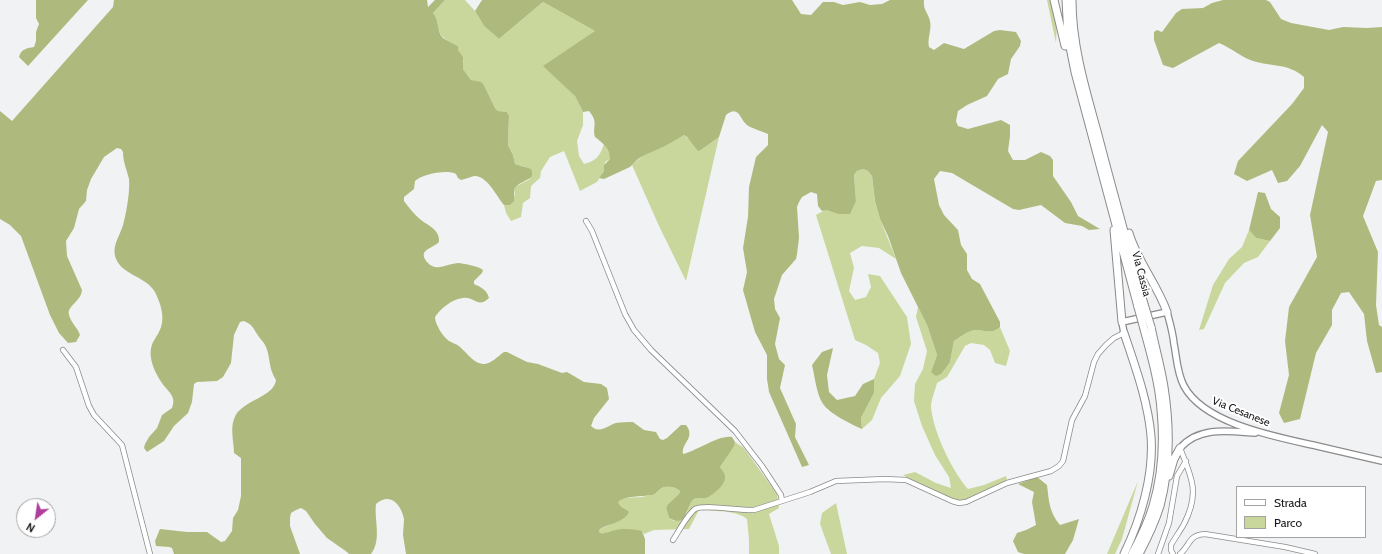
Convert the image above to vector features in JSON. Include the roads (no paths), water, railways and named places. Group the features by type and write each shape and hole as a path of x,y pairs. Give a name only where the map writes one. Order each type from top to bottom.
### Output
{"highway":[{"path":"1054,0 1064,43 1075,72"},
{"name":"Via Cassia","path":"1066,0 1068,37 1075,72 1112,210 1164,386 1168,433 1166,474 1160,506 1139,554"},
{"name":"Via Cassia","path":"1072,0 1077,56 1141,305"},
{"path":"1113,193 1123,213 1130,237 1161,296 1167,312"},
{"path":"1112,210 1122,322"},
{"name":"Via Cassia","path":"1132,554 1153,506 1159,476 1163,434 1161,409 1148,328"},
{"path":"1124,333 1147,410 1151,437 1150,468 1144,495 1137,522 1124,554"},
{"path":"1160,506 1173,461 1180,448"}],"street":[{"path":"586,220 592,231 625,314 634,330 651,350 735,431 762,466 781,495 782,501"},
{"path":"673,540 692,512 698,508 706,507 749,510 782,501 836,481 895,478 910,481 952,501 964,503 1007,483 1051,471 1059,466 1063,461 1072,420 1085,396 1095,359 1110,341 1124,333 1122,322 1167,312"},
{"name":"Via Cesanese","path":"1167,312 1179,374 1184,386 1199,405 1208,411 1259,433 1382,461"},
{"path":"63,350 76,367 89,406 94,415 122,445 150,554"},
{"path":"1173,554 1171,546 1183,525 1193,501 1192,482 1180,448 1193,437 1212,431 1259,433"},
{"path":"1158,554 1170,523 1177,476 1186,462"},
{"path":"1180,554 1192,538 1202,534 1315,554"}]}
